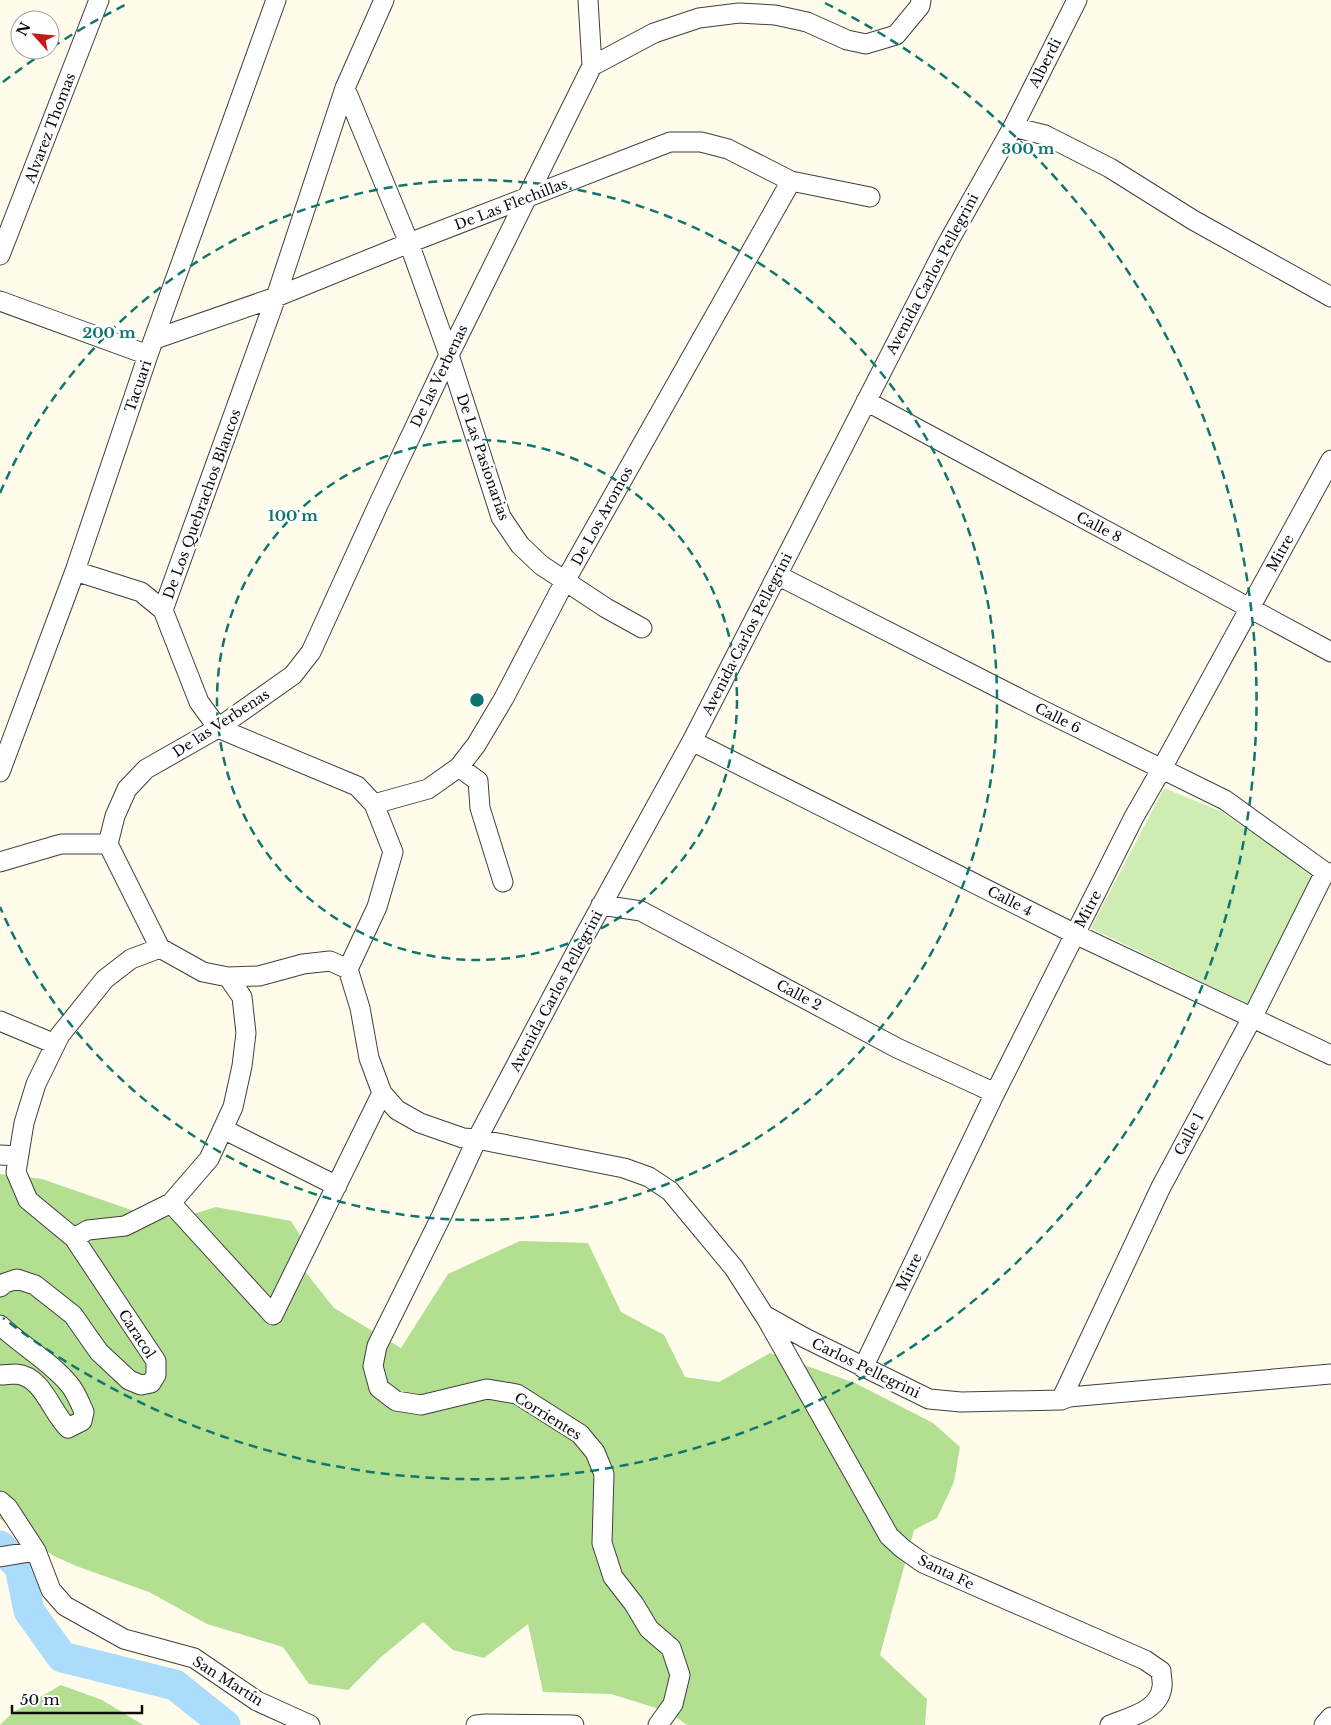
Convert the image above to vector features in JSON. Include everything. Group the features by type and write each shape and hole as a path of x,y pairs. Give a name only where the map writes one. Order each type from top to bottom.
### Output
{"street":[{"name":"Alvarez Thomas","path":"0,255 99,0"},
{"name":"Tacuari","path":"0,772 4,748 75,571 152,347 276,0"},
{"name":"De Los Quebrachos Blancos","path":"348,969 377,907 392,852 374,804 357,786 218,728 198,702 163,610 276,297 345,88 384,0"},
{"path":"588,0 592,66 654,33 699,18 739,13 775,15 807,22 846,40 866,44 896,35 920,6 921,0"},
{"name":"Alberdi","path":"1012,127 1077,0"},
{"name":"De las Verbenas","path":"108,844 115,816 127,789 146,769 218,728 293,675 311,652 449,355 592,66"},
{"name":"De Las Pasionarias","path":"345,88 409,243 449,355 501,517 520,545 542,565 606,608 642,628"},
{"path":"1012,127 1045,135 1110,168 1193,220 1331,297"},
{"name":"Avenida Carlos Pellegrini","path":"477,1139 601,905 692,741 960,218 1012,127"},
{"name":"De Las Flechillas","path":"152,347 409,243 670,142 701,142 728,149 791,182 870,197"},
{"name":"De Los Aromos","path":"374,804 428,789 459,767 476,745 504,698 565,581 791,182"},
{"path":"0,301 152,347"},
{"name":"Calle 8","path":"866,401 1331,652"},
{"name":"Mitre","path":"863,1368 995,1093 1134,817 1331,460"},
{"path":"75,571 141,592 163,610"},
{"name":"Calle 6","path":"777,575 1161,770 1225,800 1328,872"},
{"name":"Calle 4","path":"692,741 1075,934 1331,1055"},
{"path":"459,767 478,781 480,808 503,882"},
{"path":"0,862 61,844 108,844 160,948 203,972 228,977 259,976 303,964 330,961 348,969 360,1008 369,1058 382,1092 273,1315 170,1203"},
{"name":"Calle 1","path":"1061,1400 1161,1187 1328,872"},
{"name":"Calle 2","path":"601,905 641,911 897,1048 995,1093"},
{"name":"Caracol","path":"0,1287 17,1279 35,1285 73,1315 99,1352 130,1380 141,1385 151,1383 156,1375 156,1361 74,1238 28,1200 9,1155 24,1122 36,1084 60,1035 105,979 131,959 160,948"},
{"path":"74,1238 88,1230 125,1226 170,1203 209,1159 233,1107 242,1066 246,1033 242,997 228,977"},
{"path":"0,1021 55,1044"},
{"name":"Carlos Pellegrini","path":"382,1092 397,1110 420,1123 463,1138 477,1139 624,1168 649,1177 670,1192 734,1268 764,1315 863,1368 929,1399 961,1402 1061,1400 1069,1397 1331,1374"},
{"path":"223,1129 337,1186"},
{"name":"Corrientes","path":"477,1139 441,1217 377,1346 373,1366 379,1388 396,1401 421,1405 487,1388 517,1394 580,1434 595,1452 604,1474 602,1542 612,1577 634,1604 649,1629 670,1648 680,1675 673,1704 658,1725"},
{"name":"Santa Fe","path":"764,1315 889,1536 902,1548 923,1563 1145,1660 1161,1671 1162,1686 1159,1698 1149,1708 1110,1725"},
{"path":"0,1325 14,1339 50,1366 70,1385 84,1412 82,1421 68,1428 61,1421 36,1382 17,1374 0,1375"},
{"path":"0,1501 8,1508 36,1551 0,1557"},
{"name":"San Martín","path":"36,1551 50,1590 65,1606 124,1639 194,1658 256,1701 310,1725"},
{"path":"1324,1725 1331,1717"},
{"path":"476,1725 574,1725"}],"green space":[{"path":"1164,788 1220,811 1313,874 1247,1004 1091,928"},
{"path":"0,1174 42,1179 137,1212 177,1219 216,1207 291,1221 304,1242 299,1264 334,1308 401,1348 448,1274 520,1241 588,1243 621,1312 664,1335 685,1377 719,1382 770,1353 855,1383 933,1423 960,1447 954,1482 937,1518 914,1530 880,1655 927,1699 925,1725 687,1725 669,1712 611,1694 543,1692 528,1624 484,1658 453,1650 423,1622 380,1658 348,1690 309,1684 283,1647 207,1624 149,1592 76,1566 54,1556 0,1519"},
{"path":"61,1685 102,1700 143,1725 0,1725 12,1713"}],"waterway":[{"path":"0,1546 20,1567 29,1611 62,1657 175,1685 225,1725"}]}
